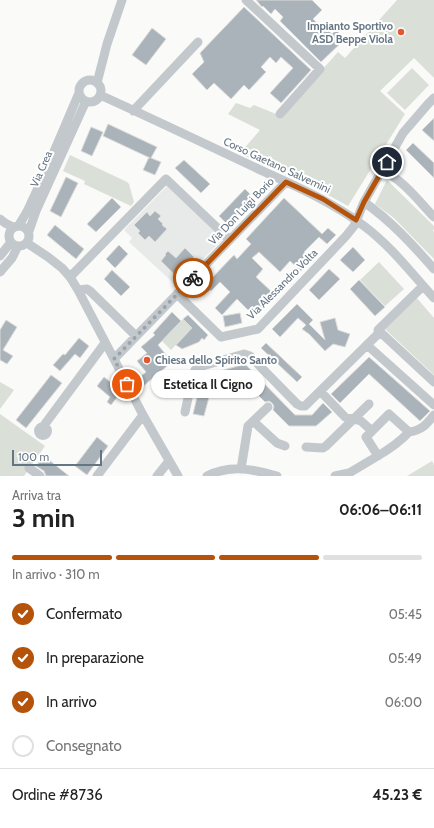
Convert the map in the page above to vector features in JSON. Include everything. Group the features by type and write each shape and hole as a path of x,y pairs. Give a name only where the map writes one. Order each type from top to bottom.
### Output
{"street":[{"path":"93,82 122,0"},
{"path":"243,1 296,46 320,69 280,114"},
{"path":"133,110 198,42"},
{"path":"93,82 100,89 100,95 92,102 86,101 79,93 80,86 83,83 93,82"},
{"name":"Via Crea","path":"14,226 30,205 79,93"},
{"name":"Corso Gaetano Salvemini","path":"100,95 323,199 356,220 387,246 434,298"},
{"path":"356,220 364,202 403,133 434,98"},
{"name":"Via Crea","path":"14,226 36,211 86,101"},
{"name":"Via Crea","path":"57,144 78,118"},
{"path":"382,170 392,175 405,186 434,217"},
{"path":"70,277 166,179 230,240"},
{"name":"Via Don Luigi Borio","path":"114,359 286,182"},
{"path":"364,202 376,210 403,234 434,269"},
{"name":"Via Alessandro Volta","path":"177,294 221,337 258,329 346,236 354,226 356,220"},
{"path":"14,226 30,237 27,243 24,245 14,244 9,239 14,226"},
{"path":"27,243 62,268 70,277 143,415 178,476"},
{"path":"0,256 14,244"},
{"path":"0,277 3,269 12,258 14,244"},
{"path":"185,412 195,370 199,367 244,354 250,356 297,404 305,406 380,332 378,330 423,286"},
{"path":"78,290 87,289 90,291 136,336"},
{"path":"380,332 434,382"},
{"path":"44,427 105,343"},
{"path":"367,345 434,405"},
{"path":"320,391 345,417 361,421 372,431"},
{"path":"306,447 323,448 369,404"},
{"path":"241,469 248,426 268,407"},
{"path":"378,456 366,437 389,414 409,432"},
{"path":"97,476 143,415"},
{"path":"335,476 347,474 378,456 400,441 409,432 424,427 434,415"},
{"path":"253,421 277,444 285,446"},
{"path":"157,476 169,461"},
{"path":"29,468 40,476"},
{"path":"207,476 216,472 241,469 258,471 277,476"}],"shaded area":[{"path":"397,0 434,0 434,78 414,58 380,91 405,114 348,206 319,190 241,154 241,152 260,130 228,114 236,103 250,108 254,105 281,116 338,52 345,58"},
{"path":"412,68 429,85 405,110 387,93"},
{"path":"70,155 127,182 129,184 134,202 131,206 84,184 85,181 63,171"},
{"path":"387,180 434,226 434,259 394,218 375,204"},
{"path":"167,186 223,239 198,264 198,268 179,288 129,242 132,238 124,230"},
{"path":"379,262 404,289 385,306 360,280"},
{"path":"416,297 434,318 434,375 385,329"},
{"path":"183,319 192,328 171,350 162,341"},
{"path":"0,382 14,390 0,409"},
{"path":"0,414 45,446 24,476 0,476"},
{"path":"432,461 434,465 434,476 407,476"}],"building":[{"path":"256,0 312,0 322,10 313,19 320,26 322,24 332,34 336,30 345,39 321,62 280,21 283,17 275,9 271,14"},
{"path":"244,7 311,70 281,103 270,93 293,68 281,57 276,63 270,57 261,67 266,72 249,90 244,85 231,99 214,83 207,90 192,74 204,62 200,53"},
{"path":"152,28 166,39 146,65 132,55"},
{"path":"434,118 434,141 422,130"},
{"path":"108,124 157,147 151,158 161,162 155,175 143,170 149,157 103,136"},
{"path":"91,127 103,132 92,156 81,151"},
{"path":"413,143 434,163 434,178 406,150"},
{"path":"184,160 210,184 201,193 175,168"},
{"path":"66,177 78,183 61,217 50,211"},
{"path":"245,189 254,198 228,225 219,216"},
{"path":"112,198 121,207 96,232 87,224"},
{"path":"284,198 322,234 328,228 336,235 327,244 319,237 304,252 312,260 301,271 290,261 280,272 259,252 252,258 263,269 256,277 275,295 256,315 253,311 251,313 237,299 222,315 215,308 230,292 220,282 208,292 200,285 209,278 210,280 234,255 237,259 251,244 246,239"},
{"path":"155,211 161,216 158,219 167,229 155,242 149,236 145,240 138,233 140,231 134,225 147,212 150,216"},
{"path":"55,225 84,249 76,259 47,235"},
{"path":"119,245 128,254 115,268 106,259"},
{"path":"353,247 365,260 353,272 340,260"},
{"path":"185,248 194,257 176,276 161,261 168,251 176,258"},
{"path":"329,269 340,279 319,300 309,290"},
{"path":"112,270 130,287 121,296 104,279"},
{"path":"359,280 385,307 375,316 350,289"},
{"path":"297,304 313,320 309,324 325,340 320,322 335,318 338,330 350,334 345,347 333,344 325,351 309,334 302,329 306,325 298,318 280,337 272,329"},
{"path":"172,312 181,321 158,345 172,362 141,388 135,381 146,372 137,361 147,353 141,347 155,335 153,333"},
{"path":"240,313 242,323 225,327 223,316"},
{"path":"188,315 208,335 204,340 202,338 199,342 182,349 176,345 192,328 183,319"},
{"path":"6,320 17,327 3,350 13,356 7,364 0,360 0,330"},
{"path":"79,338 89,346 80,358 75,354 60,371 53,365 63,354 65,355"},
{"path":"266,343 302,377 297,382 261,348"},
{"path":"369,357 430,411 420,421 369,374 340,403 331,394"},
{"path":"245,364 295,415 312,415 323,403 332,412 316,426 289,426 273,410 274,406 272,403 269,401 265,402 241,378 212,386 204,416 193,414 202,376"},
{"path":"51,375 62,383 26,428 16,420"},
{"path":"104,377 122,391 111,405 107,402 110,397 97,386"},
{"path":"97,437 108,446 87,475 75,466"},
{"path":"44,456 69,476 46,476 44,471 36,466"}],"way so far":[{"path":"127,384 114,359 193,278"}],"place":[{"name":"Impianto Sportivo ASD Beppe Viola","path":"401,32"},
{"name":"Chiesa dello Spirito Santo","path":"147,360"},
{"name":"Estetica Il Cigno","path":"127,384"}],"route":[{"path":"193,278 286,182 323,199 356,220 364,202 387,162"}]}
